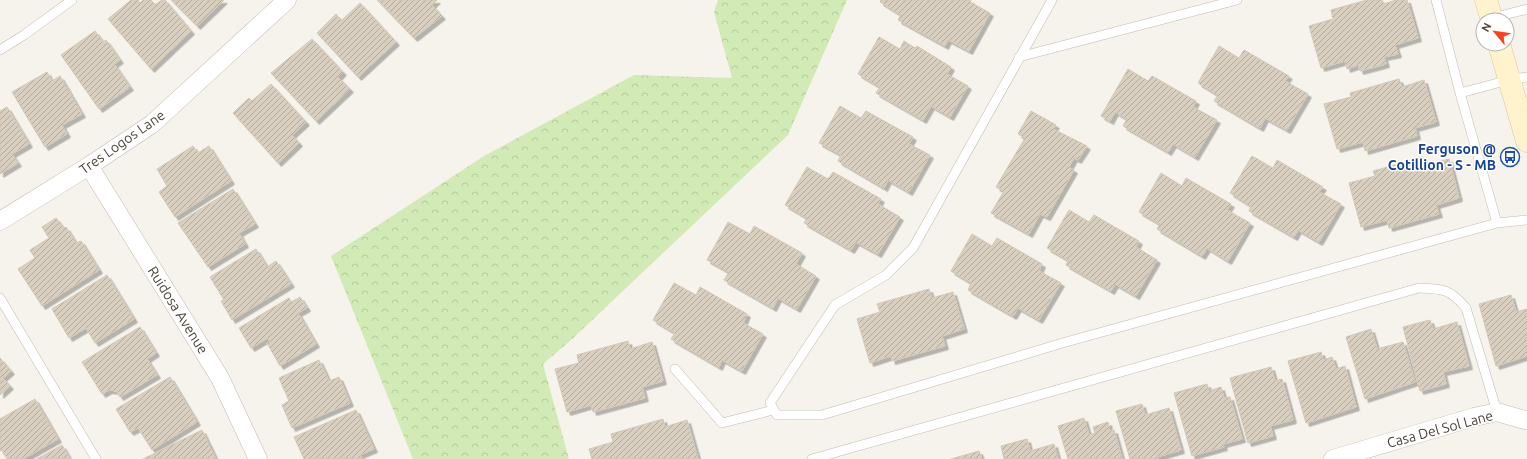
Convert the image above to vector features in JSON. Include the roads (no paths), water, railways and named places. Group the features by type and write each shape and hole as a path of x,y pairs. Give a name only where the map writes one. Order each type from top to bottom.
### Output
{"main road":[{"path":"1503,52 1518,78 1527,141"}],"street":[{"name":"Tres Logos Lane","path":"0,221 89,166 152,124 287,0"},
{"name":"Ruidosa Avenue","path":"89,166 220,378 258,459"},
{"name":"Casa Del Sol Lane","path":"1333,459 1474,417 1497,412 1525,420"}],"lane":[{"path":"0,50 72,0"},
{"path":"1052,0 913,248 886,275 835,305 770,404 777,416 822,416 1066,342 1497,223 1527,220"},
{"path":"1019,57 1237,0"},
{"path":"1436,0 1497,223"},
{"path":"1499,12 1527,9"},
{"path":"1460,92 1518,78"},
{"path":"812,459 1419,288 1439,289 1455,296 1466,308 1497,412"},
{"path":"0,298 96,459"},
{"path":"675,369 722,423 773,410"}],"place":[{"name":"Ferguson @ Cotillion - S - MB","path":"1510,157"}]}
